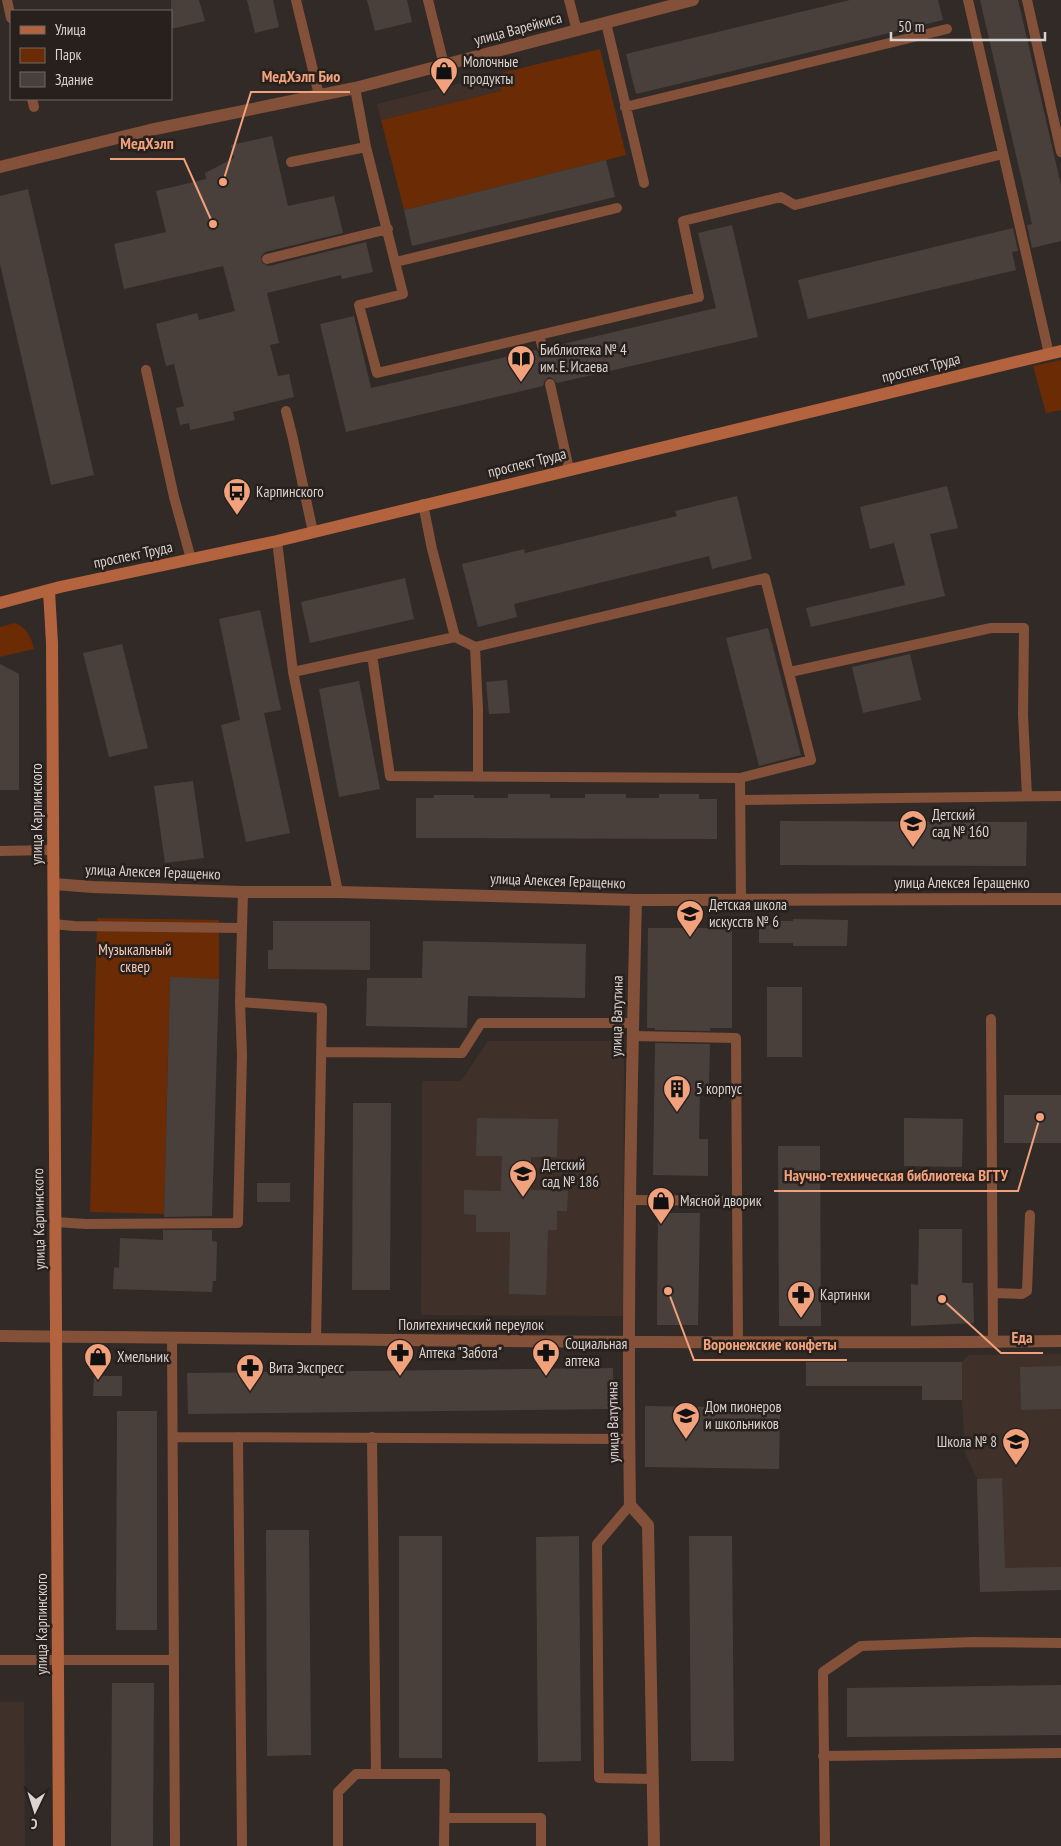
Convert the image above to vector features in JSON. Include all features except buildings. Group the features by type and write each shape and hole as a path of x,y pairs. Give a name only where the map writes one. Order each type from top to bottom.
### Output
{"street":[{"name":"улица Варейкиса","path":"0,167 150,130 355,88 606,24 665,3 693,0"},
{"name":"проспект Труда","path":"0,603 60,587 277,541 1055,352"},
{"name":"улица Карпинского","path":"49,591 52,643 54,850 59,1846"},
{"name":"улица Алексея Геращенко","path":"54,884 243,892 338,892 636,900 1061,899"},
{"name":"улица Ватутина","path":"630,1506 628,1343 632,1036 636,900"},
{"name":"Политехнический переулок","path":"0,1336 628,1343 1061,1341"},
{"path":"630,1506 648,1525 654,1846"}],"lane":[{"path":"7,0 10,14"},
{"path":"296,0 318,95"},
{"path":"428,0 444,65"},
{"path":"570,0 577,31"},
{"path":"968,0 1003,154 1055,352"},
{"path":"1027,0 1061,152"},
{"path":"606,24 644,183"},
{"path":"625,106 947,29"},
{"path":"355,88 366,147 403,294 359,305 377,373 699,297 683,221 781,197 795,205 1003,154"},
{"path":"291,162 366,147"},
{"path":"396,262 617,208"},
{"path":"267,259 388,229"},
{"path":"539,335 543,348"},
{"path":"146,370 174,497 191,559"},
{"path":"550,384 569,469"},
{"path":"286,411 312,532"},
{"path":"423,504 432,550 454,636"},
{"path":"277,541 293,672 338,892"},
{"path":"293,672 372,656 454,636 475,647 766,578 810,760 740,778 390,776 372,656"},
{"path":"790,672 991,628 1024,628 1022,715 1027,796"},
{"path":"475,647 478,708 478,778"},
{"path":"740,778 741,900"},
{"path":"740,800 1061,796"},
{"path":"0,851 54,850"},
{"path":"55,1222 86,1224 238,1223 243,892"},
{"path":"53,924 74,926 242,928"},
{"path":"240,1002 322,1008 316,1340"},
{"path":"992,1019 993,1342"},
{"path":"321,1052 462,1053 481,1024 633,1023"},
{"path":"632,1036 736,1038 738,1343"},
{"path":"630,1200 736,1201"},
{"path":"993,1293 1022,1294 1027,1291 1030,1215"},
{"path":"172,1339 175,1846"},
{"path":"238,1436 242,1846"},
{"path":"173,1437 629,1439"},
{"path":"372,1437 376,1774"},
{"path":"630,1506 597,1544 599,1778 652,1778"},
{"path":"825,1846 823,1672 861,1646 974,1642 1061,1642"},
{"path":"0,1660 174,1660"},
{"path":"824,1756 1061,1753"},
{"path":"338,1846 338,1792 356,1774 445,1774 444,1846"},
{"path":"445,1818 541,1818 541,1846"}],"shaded area":[{"path":"497,74 501,91 381,120 377,104"},
{"name":"Детский сад № 186","path":"488,1041 624,1041 623,1316 421,1315 422,1081 461,1081"},
{"name":"Школа № 8","path":"1061,1354 1061,1590 980,1592 977,1479 965,1453 962,1362 968,1355"},
{"path":"0,1702 24,1702 25,1846 0,1846"}],"green space":[{"path":"600,49 626,155 404,210 381,120 501,91 497,74"},
{"path":"1061,360 1061,410 1046,413 1033,366"},
{"path":"14,623 28,633 34,649 0,657 0,627"},
{"name":"Музыкальный сквер","path":"97,918 219,920 219,979 170,978 164,1214 90,1212"}],"place":[{"name":"Молочные продукты","path":"444,95"},
{"name":"МедХэлп Био","path":"223,182"},
{"name":"МедХэлп","path":"213,224"},
{"name":"Библиотека № 4 им. Е. Исаева","path":"521,383"},
{"name":"Карпинского","path":"237,516"},
{"name":"Детский сад № 160","path":"913,848"},
{"name":"Детская школа искусств № 6","path":"690,938"},
{"name":"5 корпус","path":"677,1113"},
{"name":"Научно-техническая библиотека ВГТУ","path":"1040,1117"},
{"name":"Детский сад № 186","path":"523,1198"},
{"name":"Мясной дворик","path":"661,1225"},
{"name":"Воронежские конфеты","path":"668,1291"},
{"name":"Еда","path":"942,1299"},
{"name":"Картинки","path":"801,1319"},
{"name":"Аптека \"Забота\"","path":"400,1377"},
{"name":"Социальная аптека","path":"546,1377"},
{"name":"Хмельник","path":"98,1381"},
{"name":"Вита Экспресс","path":"250,1392"},
{"name":"Дом пионеров и школьников","path":"686,1440"},
{"name":"Школа № 8","path":"1016,1466"}]}
